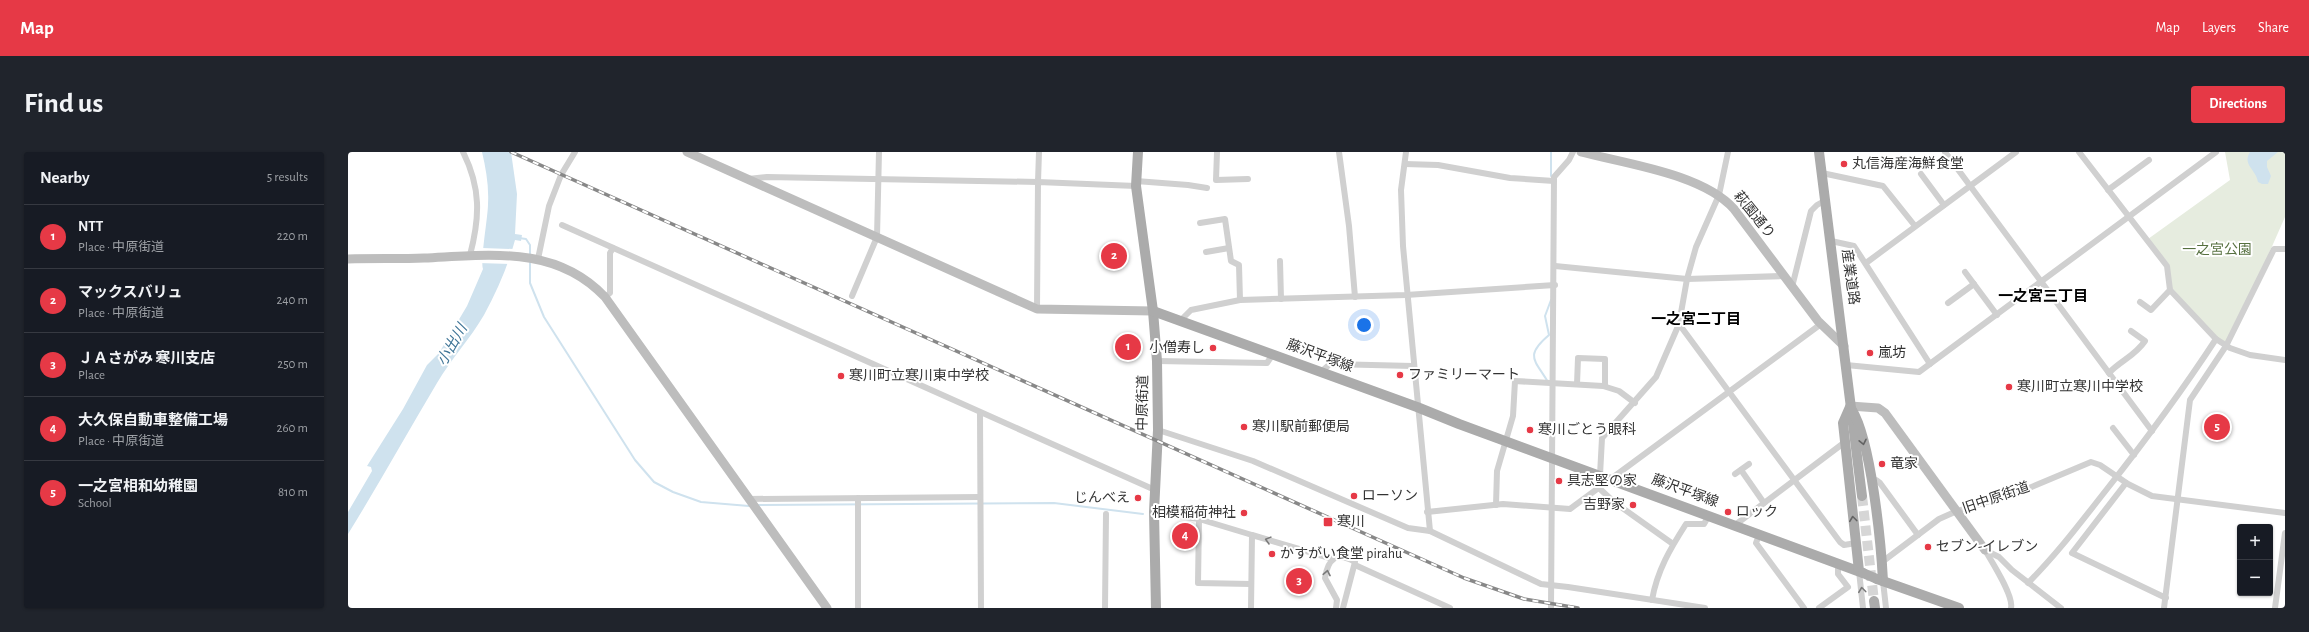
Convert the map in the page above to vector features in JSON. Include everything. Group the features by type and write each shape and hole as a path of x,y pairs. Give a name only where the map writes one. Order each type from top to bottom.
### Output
{"main road":[{"name":"中原街道","path":"1138,152 1136,183 1153,311 1157,362 1158,430 1154,512 1156,608"},
{"name":"産業道路","path":"1819,152 1832,241 1850,406 1862,496"},
{"name":"藤沢平塚線","path":"1153,311 1322,371 1476,430 1709,515 1880,580"},
{"path":"1850,406 1843,423 1856,543 1861,572"},
{"path":"1850,406 1859,421 1871,480 1882,562 1880,580 1959,608"}],"street":[{"path":"464,152 474,181 478,212 472,255"},
{"path":"538,259 549,206 561,175 575,152"},
{"path":"687,152 1037,309 1153,311"},
{"path":"852,296 877,237 879,152"},
{"path":"1037,309 1039,152"},
{"path":"1218,152 1216,180 1248,179"},
{"path":"1339,152 1349,226 1355,297"},
{"path":"1406,152 1401,190 1406,295 1430,531"},
{"path":"1551,608 1553,508 1550,382 1555,266 1554,181 1557,171 1569,160 1573,152"},
{"name":"萩園通り","path":"1581,152 1690,180 1719,194 1734,209 1821,324 1844,346"},
{"path":"1600,475 1602,438 1635,403 1656,377 1679,324 1687,279 1696,247 1719,194 1728,152"},
{"path":"1945,152 2152,431"},
{"path":"1866,262 2016,152"},
{"path":"2079,152 2167,266 2170,290 2216,339 2226,346 2250,355 2285,360"},
{"path":"1846,365 1919,372 2041,281 2129,218 2216,152"},
{"path":"2108,190 2149,160"},
{"path":"1405,164 1438,165 1510,178 1554,181"},
{"path":"1822,173 1882,186 1916,226"},
{"path":"1921,174 1944,205"},
{"path":"1168,176 1168,183"},
{"path":"748,179 767,177 879,180 1168,183 1207,188"},
{"path":"1200,180 1200,187"},
{"path":"1238,180 1238,187"},
{"path":"1792,287 1811,211 1816,205 1826,200"},
{"path":"1200,223 1225,219 1231,261 1239,265 1240,300"},
{"path":"562,225 1155,490"},
{"path":"1832,241 1854,246 1866,262 1930,364"},
{"path":"605,298 610,292 610,252 613,248"},
{"path":"1206,252 1229,248"},
{"path":"2164,608 2190,400 2226,346 2274,249 2285,249"},
{"path":"348,259 472,255 524,257 538,259 574,271 591,282 605,298 827,608"},
{"path":"1280,261 1281,299"},
{"path":"1555,266 1687,279 1784,276"},
{"path":"1965,272 1997,315"},
{"path":"1948,303 1974,284"},
{"path":"1181,320 1191,310 1240,300 1406,295 1554,285"},
{"path":"2140,302 2151,310 2170,290"},
{"path":"1679,324 1731,392 1840,542 1844,545 1856,543"},
{"path":"1427,512 1496,505 1570,509 1600,489 1821,324"},
{"path":"2109,373 2118,363 2125,361 2138,351 2145,341 2130,332"},
{"path":"2028,583 2051,561 2134,455 2180,394 2216,339"},
{"path":"1157,362 1267,363 1273,354"},
{"path":"1577,384 1578,358 1605,359 1605,386"},
{"path":"1322,371 1330,364 1413,366"},
{"path":"1496,505 1497,470 1504,440 1513,416 1515,381 1605,386 1635,403"},
{"path":"1850,406 1878,408 1885,413 1985,550 2005,588 2012,604 2011,608"},
{"path":"980,413 981,608"},
{"path":"2113,428 2134,455"},
{"path":"1158,430 1253,461 1408,528 1430,531 1541,584 1705,608"},
{"path":"1735,525 1845,442"},
{"name":"旧中原街道","path":"1882,562 1939,520 1958,511 2017,493 2091,462 2100,465 2116,477"},
{"path":"1735,474 1749,464"},
{"path":"1741,470 1764,502"},
{"path":"2116,477 2152,496 2285,513"},
{"path":"1871,480 1880,483 1918,535"},
{"path":"2126,483 2072,553 2166,598"},
{"path":"1600,489 1614,502 1674,544"},
{"path":"858,498 858,608"},
{"path":"748,499 980,499"},
{"path":"1154,512 1200,519 1252,536 1333,558 1352,560 1356,565 1448,607"},
{"path":"1105,608 1106,514"},
{"path":"1652,600 1656,579 1686,524 1704,524 1709,515"},
{"path":"1200,519 1198,583 1250,584"},
{"path":"2275,608 2285,533"},
{"path":"1759,535 1756,543 1804,608"},
{"path":"1251,608 1250,584 1252,536"},
{"path":"1985,550 1999,557 2028,583 2062,608"},
{"path":"1333,558 1325,578 1337,600 1336,608"},
{"path":"1819,608 1848,587 1838,574 1838,563"},
{"path":"1343,608 1356,565"},
{"path":"1861,572 1863,608"},
{"path":"1880,580 1886,608"}],"green space":[{"name":"一之宮公園","path":"2225,152 2285,152 2285,217 2255,285 2227,341 2223,342 2216,338 2172,288 2169,264 2148,239 2230,180"}],"water":[{"name":"小出川","path":"482,152 511,152 517,194 515,234 522,235 521,241 515,240 502,278 484,315 442,374 348,534 348,512 372,471 371,467 367,466 403,409 427,365 439,353 467,306 483,269 482,264 488,197 487,178"},
{"path":"2250,152 2278,152 2267,161 2267,167 2271,176 2268,184 2258,182 2255,174 2248,164 2248,156"}],"pier":[{"path":"482,248 514,249 510,264 479,263"}],"waterway":[{"path":"1551,152 1551,176"},
{"path":"519,238 526,239 530,245 530,256"},
{"path":"530,261 530,283 544,317 635,460 654,482 673,492 701,502 749,506"},
{"path":"1548,382 1536,363 1534,353 1536,348 1549,335 1545,316 1551,300"},
{"path":"758,505 1054,503 1143,514"}],"tunnel":[{"path":"1862,496 1874,601"}],"railway":[{"path":"511,152 1464,578 1524,599 1578,608"}],"place":[{"name":"丸信海産海鮮食堂","path":"1844,164"},
{"name":"マックスバリュ","path":"1114,256"},
{"name":"NTT","path":"1128,347"},
{"name":"小僧寿し","path":"1213,348"},
{"name":"嵐坊","path":"1870,353"},
{"name":"ファミリーマート","path":"1400,375"},
{"name":"寒川町立寒川東中学校","path":"841,376"},
{"name":"寒川町立寒川中学校","path":"2009,387"},
{"name":"寒川駅前郵便局","path":"1244,427"},
{"name":"一之宮相和幼稚園","path":"2217,427"},
{"name":"寒川ごとう眼科","path":"1530,430"},
{"name":"竜家","path":"1882,464"},
{"name":"具志堅の家","path":"1559,481"},
{"name":"ローソン","path":"1354,496"},
{"name":"じんべえ","path":"1138,498"},
{"name":"吉野家","path":"1633,505"},
{"name":"ロック","path":"1728,512"},
{"name":"相模稲荷神社","path":"1244,513"},
{"name":"寒川","path":"1328,522"},
{"name":"大久保自動車整備工場","path":"1185,536"},
{"name":"セブン-イレブン","path":"1928,547"},
{"name":"かすがい食堂 pirahu","path":"1272,554"},
{"name":"ＪＡさがみ 寒川支店","path":"1299,581"}],"district":[{"name":"一之宮三丁目","path":"2043,296"},
{"name":"一之宮二丁目","path":"1696,319"}]}
